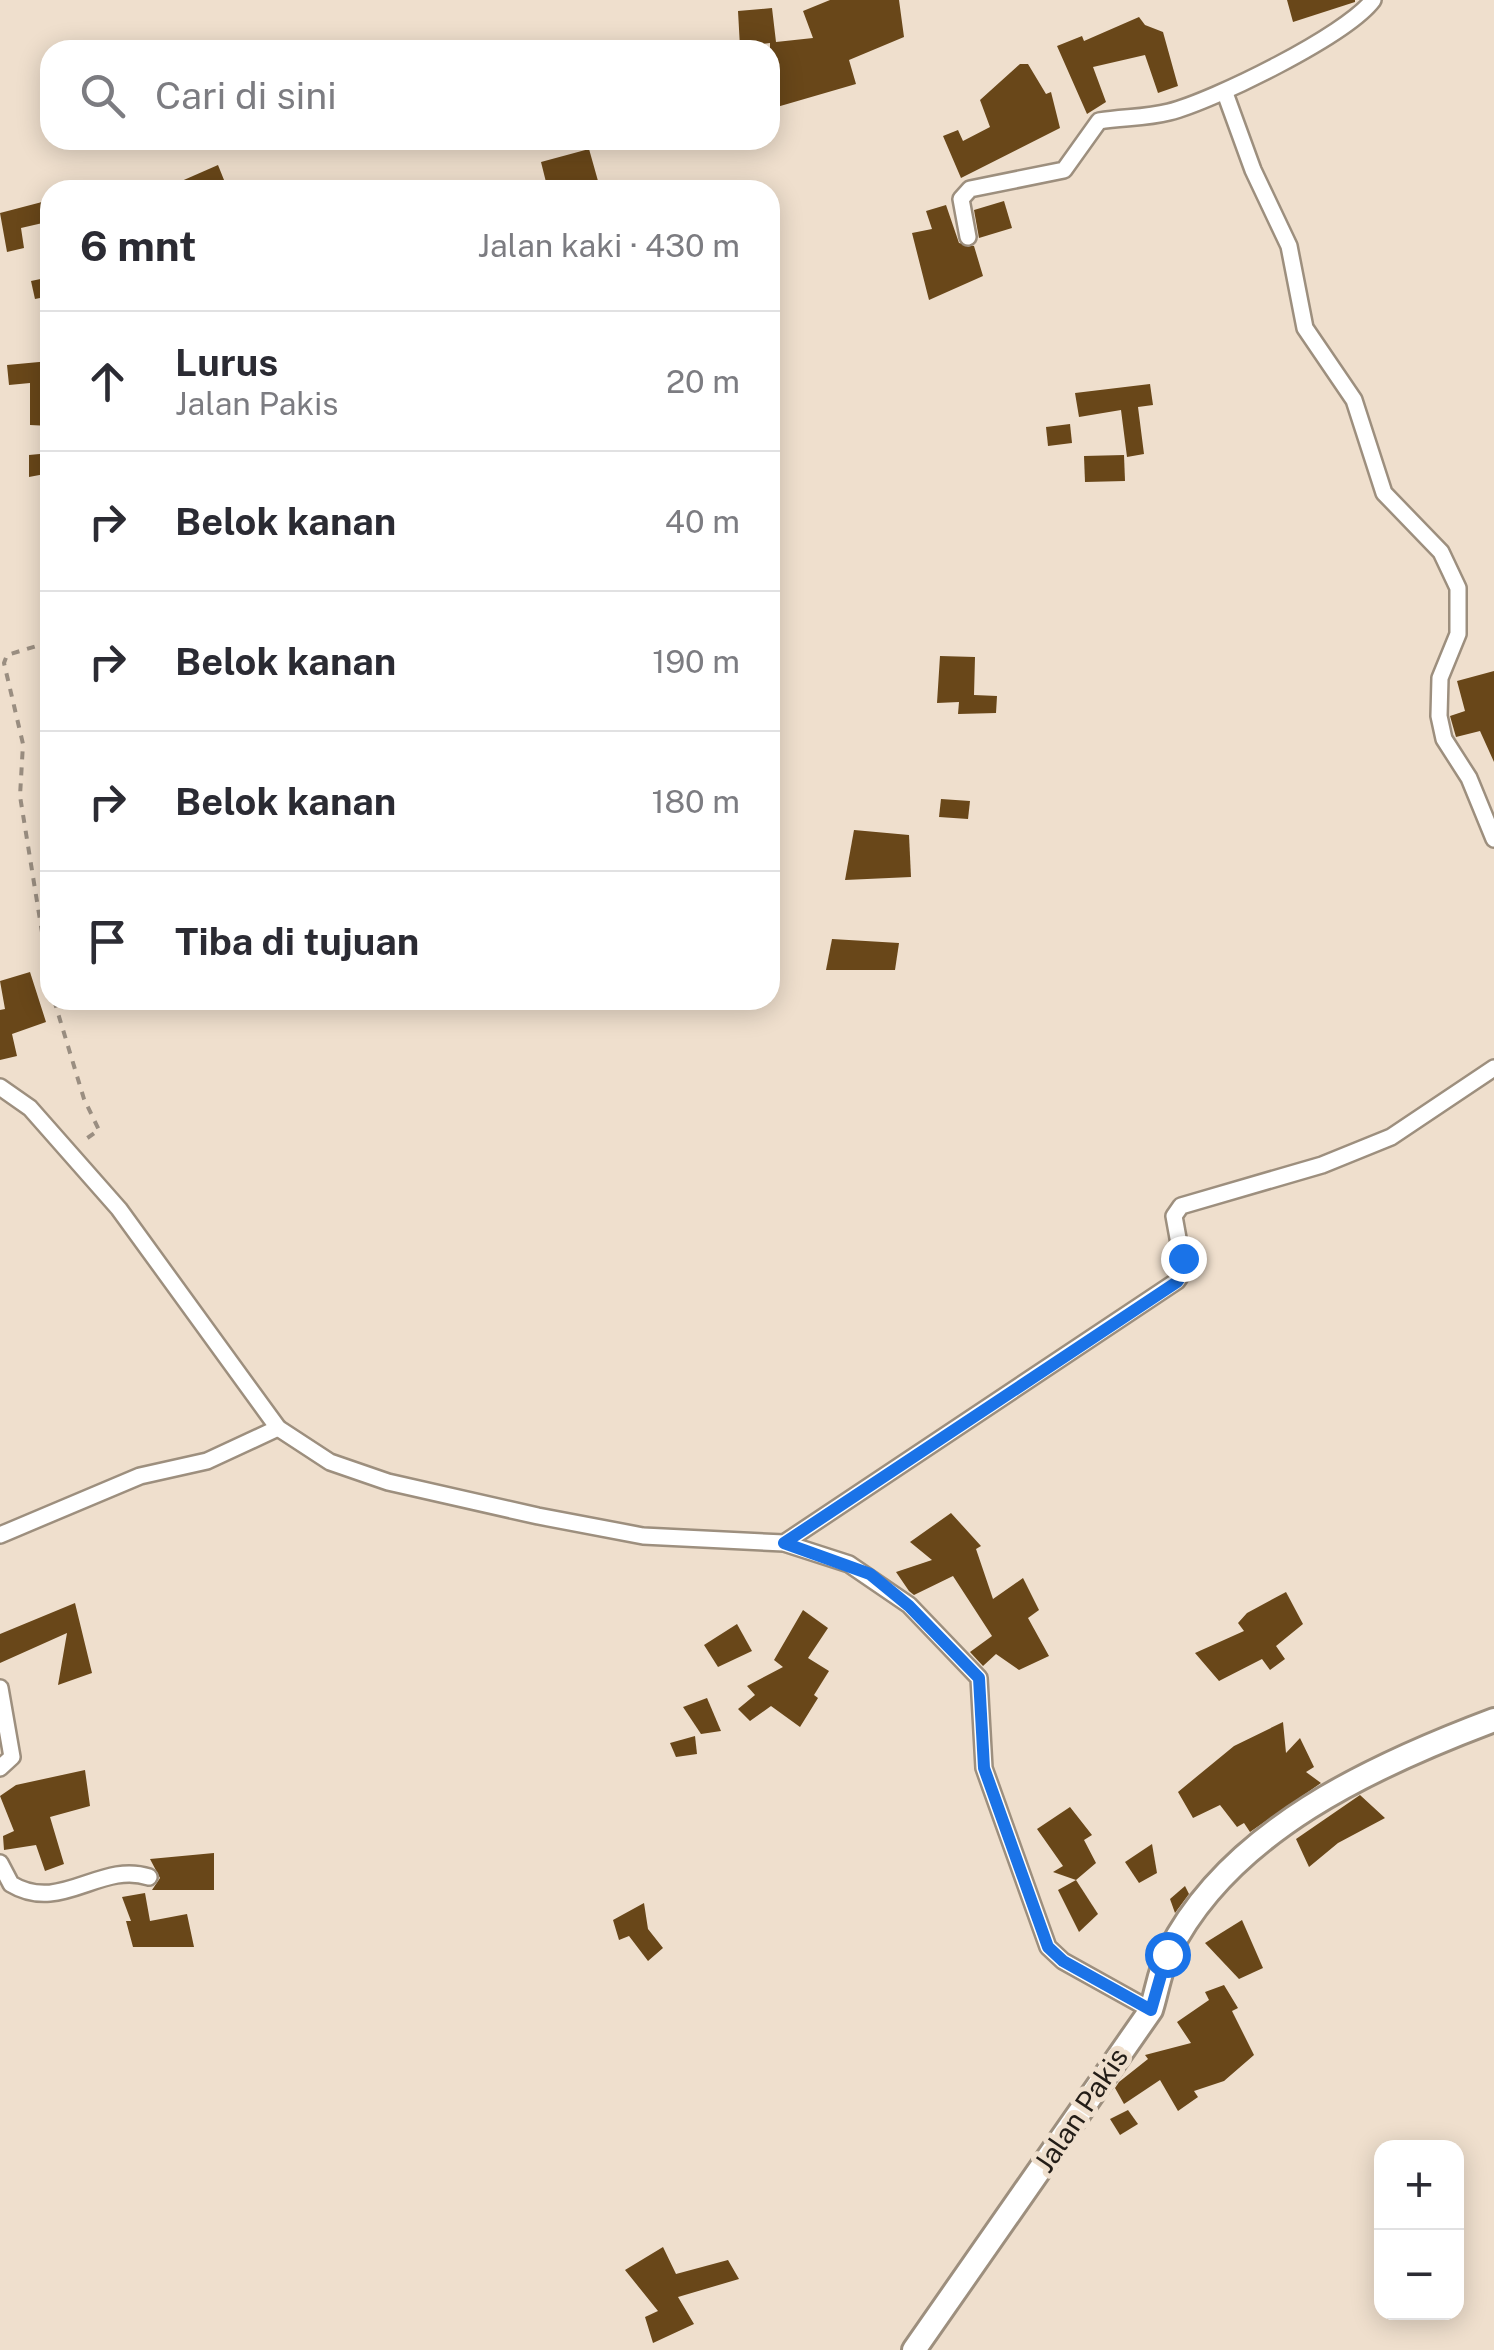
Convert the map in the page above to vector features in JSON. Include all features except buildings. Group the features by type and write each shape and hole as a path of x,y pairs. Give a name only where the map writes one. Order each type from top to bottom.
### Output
{"street":[{"path":"968,237 961,200 970,190 1064,170 1099,121 1171,112 1225,92 1342,29 1373,0"},
{"path":"1225,92 1253,170 1289,246 1305,328 1354,400 1384,493 1441,552 1458,588 1458,634 1440,678 1439,716 1444,739 1469,778 1494,839"},
{"path":"784,1543 1177,1282 1184,1272 1174,1216 1181,1206 1322,1165 1392,1137 1494,1068"},
{"path":"0,1087 30,1108 119,1209 278,1428 330,1462 388,1482 644,1536 784,1543 870,1574 909,1606 972,1669 981,1684 984,1768 1048,1947 1063,1961 1151,2010"},
{"path":"0,1535 140,1476 207,1461 278,1428"},
{"path":"0,1688 12,1757 0,1768"},
{"name":"Jalan Pakis","path":"914,2350 1151,2010 1167,1954 1191,1914 1260,1842 1290,1820 1366,1778 1494,1720"},
{"path":"0,1864 11,1884 42,1896 69,1892 121,1874 149,1877"}],"path":[{"path":"40,645 7,655 4,663 23,744 20,796 40,920"},
{"path":"57,1010 84,1099 99,1130 76,1146 74,1162"}],"route":[{"path":"1167,1954 1151,2010 1054,1956 984,1768 979,1678 909,1606 870,1574 784,1543 1177,1282 1184,1272 1183,1258"}]}
